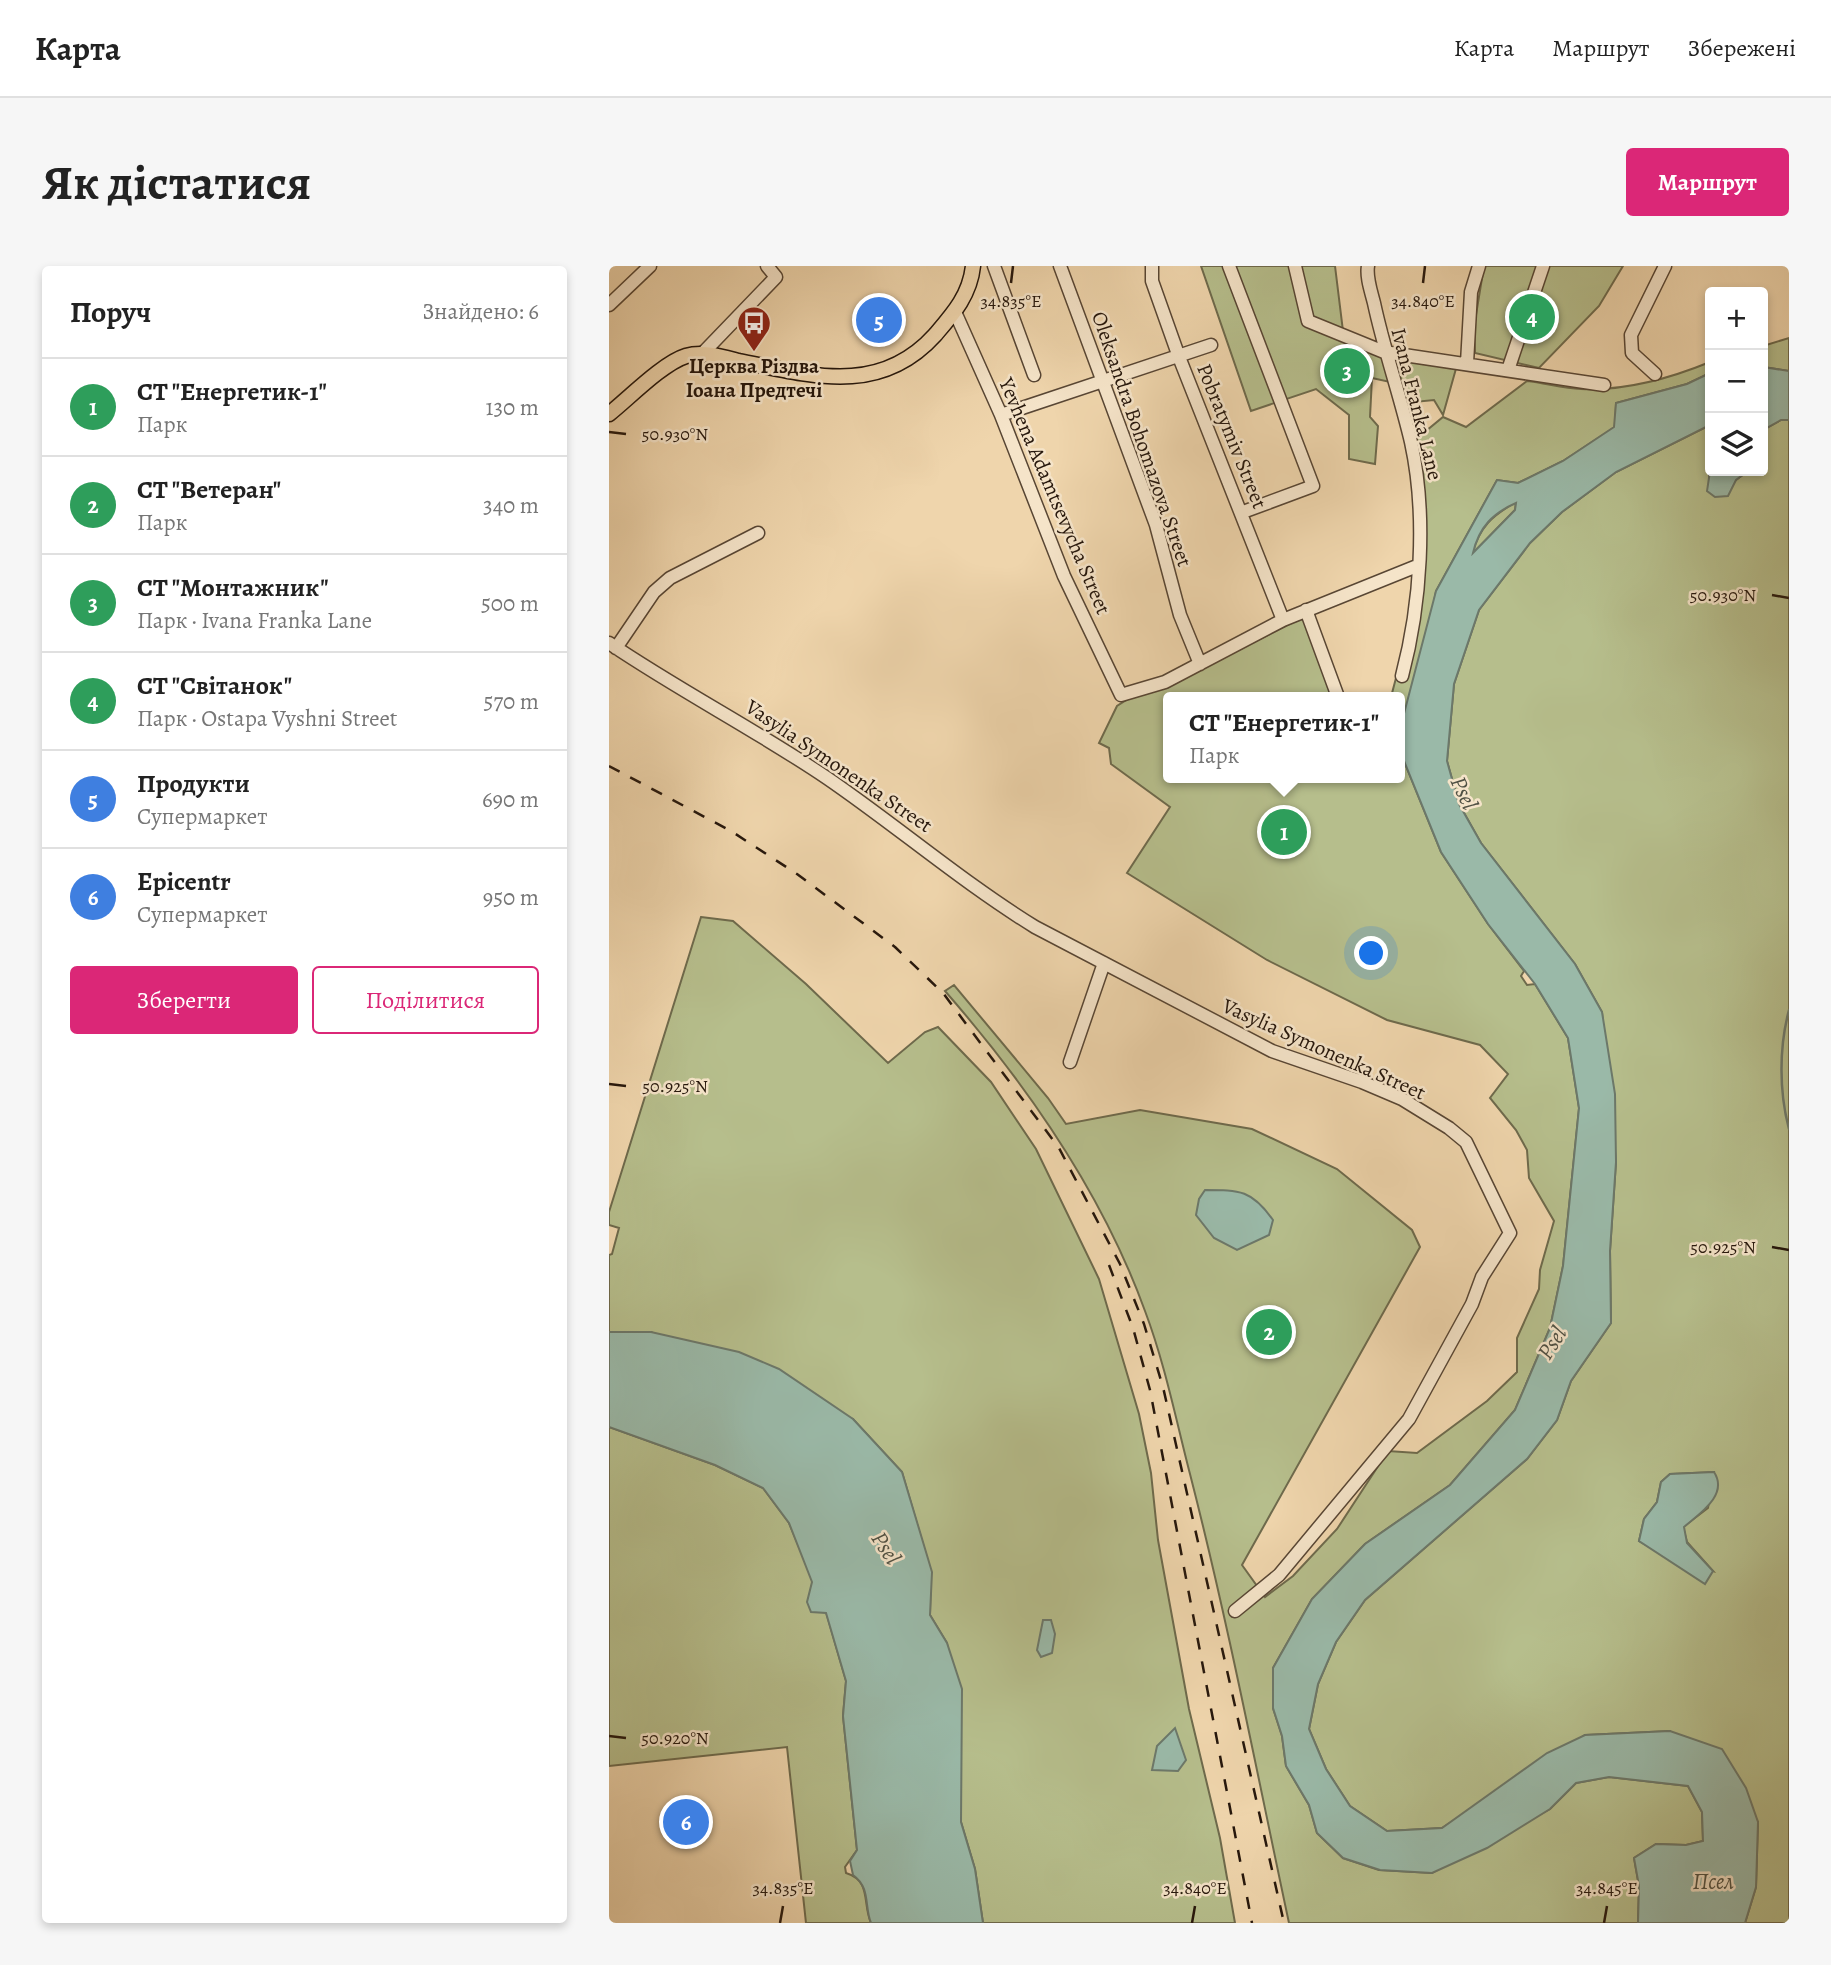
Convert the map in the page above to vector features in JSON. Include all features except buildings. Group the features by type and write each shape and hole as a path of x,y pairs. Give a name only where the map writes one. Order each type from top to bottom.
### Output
{"main road":[{"path":"609,414 685,356 701,355 828,378 854,378 892,367 923,348 955,312 976,268"}],"street":[{"path":"609,305 650,266"},
{"path":"701,355 776,277 767,266"},
{"path":"994,266 1034,375"},
{"name":"Oleksandra Bohomazova Street","path":"1060,266 1156,526 1180,615 1200,664"},
{"name":"Pobratymiv Street","path":"1151,266 1152,281 1179,357 1243,512 1283,620"},
{"path":"1229,266 1313,486 1243,512"},
{"path":"1295,266 1308,321 1384,352 1604,384"},
{"name":"Ivana Franka Lane","path":"1368,266 1384,352 1411,440 1418,480 1421,532 1410,644 1402,676"},
{"path":"1467,363 1471,292 1479,266"},
{"path":"1508,370 1543,266"},
{"path":"1655,374 1632,353 1631,335 1665,266"},
{"name":"Yevhena Adamtsevycha Street","path":"955,312 1001,415 1064,576 1121,695 1165,682 1200,664"},
{"path":"1001,415 1211,345"},
{"path":"612,646 654,592 670,578 758,533"},
{"path":"1200,664 1283,620 1417,566"},
{"path":"1306,610 1336,692"},
{"name":"Vasylia Symonenka Street","path":"612,646 826,778 1001,906 1272,1051 1362,1082 1402,1100 1449,1128 1466,1142 1510,1233 1482,1278 1472,1304 1409,1419 1364,1469 1309,1541 1279,1575 1235,1611"},
{"path":"1070,1062 1104,963"}],"green space":[{"path":"1201,266 1335,266 1343,331 1352,343 1457,365 1443,415 1434,400 1404,403 1395,383 1372,378 1370,417 1378,426 1375,464 1349,459 1349,415 1316,389 1251,411"},
{"path":"1484,266 1623,266 1599,306 1539,368 1475,353 1474,327"},
{"path":"1789,338 1789,371 1768,368 1768,344"},
{"path":"1705,364 1705,375 1687,384 1616,403 1615,427 1563,461 1518,483 1497,480 1436,591 1405,756 1405,692 1392,692 1406,640 1418,543 1409,445 1443,417 1466,427 1527,381 1567,388 1597,389 1630,386"},
{"path":"1781,420 1789,420 1789,1923 1745,1923 1756,1887 1758,1822 1670,1731 1585,1735 1442,1828 1387,1831 1350,1806 1326,1769 1309,1729 1318,1684 1336,1642 1365,1600 1527,1459 1557,1420 1571,1381 1611,1323 1610,1251 1616,1162 1602,1012 1575,964 1481,843 1459,804 1447,761 1454,684 1479,610 1530,543 1562,512 1616,472 1705,428 1705,476 1736,480 1741,476 1768,476 1768,427","holes":["1714,1472 1708,1508 1683,1527 1687,1542 1713,1571 1667,1557 1639,1541 1644,1519 1657,1502 1661,1482 1670,1474"]},
{"path":"1516,502 1515,510 1472,554 1488,523"},
{"path":"1305,616 1334,692 1163,692 1163,783 1405,783 1405,763 1441,852 1488,924 1524,971 1521,976 1527,985 1535,984 1568,1038 1579,1108 1563,1266 1550,1328 1515,1410 1450,1485 1365,1544 1312,1599 1273,1668 1273,1708 1282,1736 1286,1766 1309,1805 1317,1833 1343,1858 1379,1870 1432,1873 1550,1809 1576,1783 1609,1777 1688,1786 1702,1812 1703,1841 1686,1845 1656,1844 1634,1858 1639,1886 1638,1923 1289,1923 1217,1586 1170,1392 1145,1311 1107,1224 1060,1142 1005,1064 945,991 954,985 1048,1098 1066,1124 1140,1110 1252,1129 1337,1169 1412,1230 1420,1247 1242,1565 1265,1597 1293,1576 1337,1529 1388,1451 1417,1453 1487,1401 1517,1372 1517,1338 1539,1289 1540,1270 1554,1221 1529,1178 1527,1150 1516,1130 1490,1098 1508,1074 1480,1045 1387,1020 1267,960 1127,873 1170,807 1111,764 1109,748 1099,743 1117,706 1139,692 1172,684"},
{"path":"701,917 733,921 806,984 888,1063 925,1032 938,1027 991,1082 1036,1149 1099,1279 1139,1414 1151,1473 1158,1540 1189,1709 1220,1838 1235,1923 983,1923 975,1869 961,1822 961,1760 947,1643 930,1615 931,1572 902,1472 853,1419 651,1332 609,1332 609,1255 612,1254 619,1228 609,1225 609,1212"},
{"path":"609,1427 715,1465 763,1488 789,1523 826,1612 846,1681 843,1716 857,1850 845,1867 846,1873 860,1881 863,1887 871,1923 806,1923 787,1747 609,1766"}],"water":[{"path":"1768,368 1789,371 1789,420 1781,420 1768,427"},
{"name":"Псел","path":"1705,375 1705,428 1616,472 1562,512 1530,543 1479,610 1454,684 1447,761 1459,804 1481,843 1575,964 1602,1012 1615,1094 1616,1162 1610,1251 1611,1323 1571,1381 1557,1420 1527,1459 1365,1600 1336,1642 1318,1684 1309,1729 1326,1769 1350,1806 1387,1831 1442,1828 1547,1753 1585,1735 1670,1731 1722,1749 1746,1788 1758,1822 1756,1887 1745,1923 1638,1923 1639,1886 1634,1858 1656,1844 1686,1845 1703,1841 1702,1812 1688,1786 1609,1777 1576,1783 1550,1809 1487,1848 1432,1873 1380,1870 1343,1858 1317,1833 1309,1805 1286,1766 1282,1736 1273,1708 1273,1668 1312,1599 1365,1544 1450,1485 1515,1410 1550,1328 1563,1266 1579,1108 1568,1038 1535,984 1488,924 1441,852 1405,763 1405,710 1436,591 1497,480 1518,483 1563,461 1614,427 1616,403 1687,384","holes":["1516,503 1515,510 1473,553 1488,522 1500,511"]},
{"path":"1709,476 1741,476 1736,480 1728,496 1715,497 1707,491"},
{"path":"1205,1190 1227,1190 1251,1197 1273,1220 1269,1235 1237,1250 1214,1238 1196,1215 1199,1199"},
{"name":"Psel","path":"609,1332 651,1332 739,1352 779,1369 853,1419 902,1472 932,1572 930,1615 947,1643 962,1689 961,1822 975,1869 983,1923 871,1923 865,1891 853,1875 850,1861 857,1850 843,1716 846,1681 826,1613 811,1612 807,1602 812,1582 789,1523 763,1488 715,1465 609,1427"},
{"path":"1714,1472 1718,1480 1715,1496 1704,1510 1684,1527 1687,1543 1713,1571 1705,1584 1639,1541 1644,1519 1657,1502 1661,1482 1670,1474"},
{"path":"1043,1620 1051,1620 1055,1634 1052,1653 1041,1657 1037,1650"},
{"path":"1175,1728 1186,1760 1178,1771 1152,1770 1157,1746"}],"waterway":[{"path":"1789,1010 1783,1039 1782,1070 1783,1100 1789,1129"}],"railway":[{"path":"609,766 731,831 797,874 895,947 943,993 1059,1148 1120,1264 1144,1324 1163,1387 1284,1923"},
{"path":"1109,1265 1133,1328 1150,1390 1252,1923"}],"place":[{"name":"СТ \"Світанок\"","path":"1532,317"},
{"name":"Продукти","path":"879,320"},
{"name":"Церква Різдва Іоана Предтечі","path":"754,353"},
{"name":"СТ \"Монтажник\"","path":"1347,371"},
{"name":"СТ \"Енергетик-1\"","path":"1284,832"},
{"name":"СТ \"Ветеран\"","path":"1269,1332"},
{"name":"Epicentr","path":"686,1822"}]}
